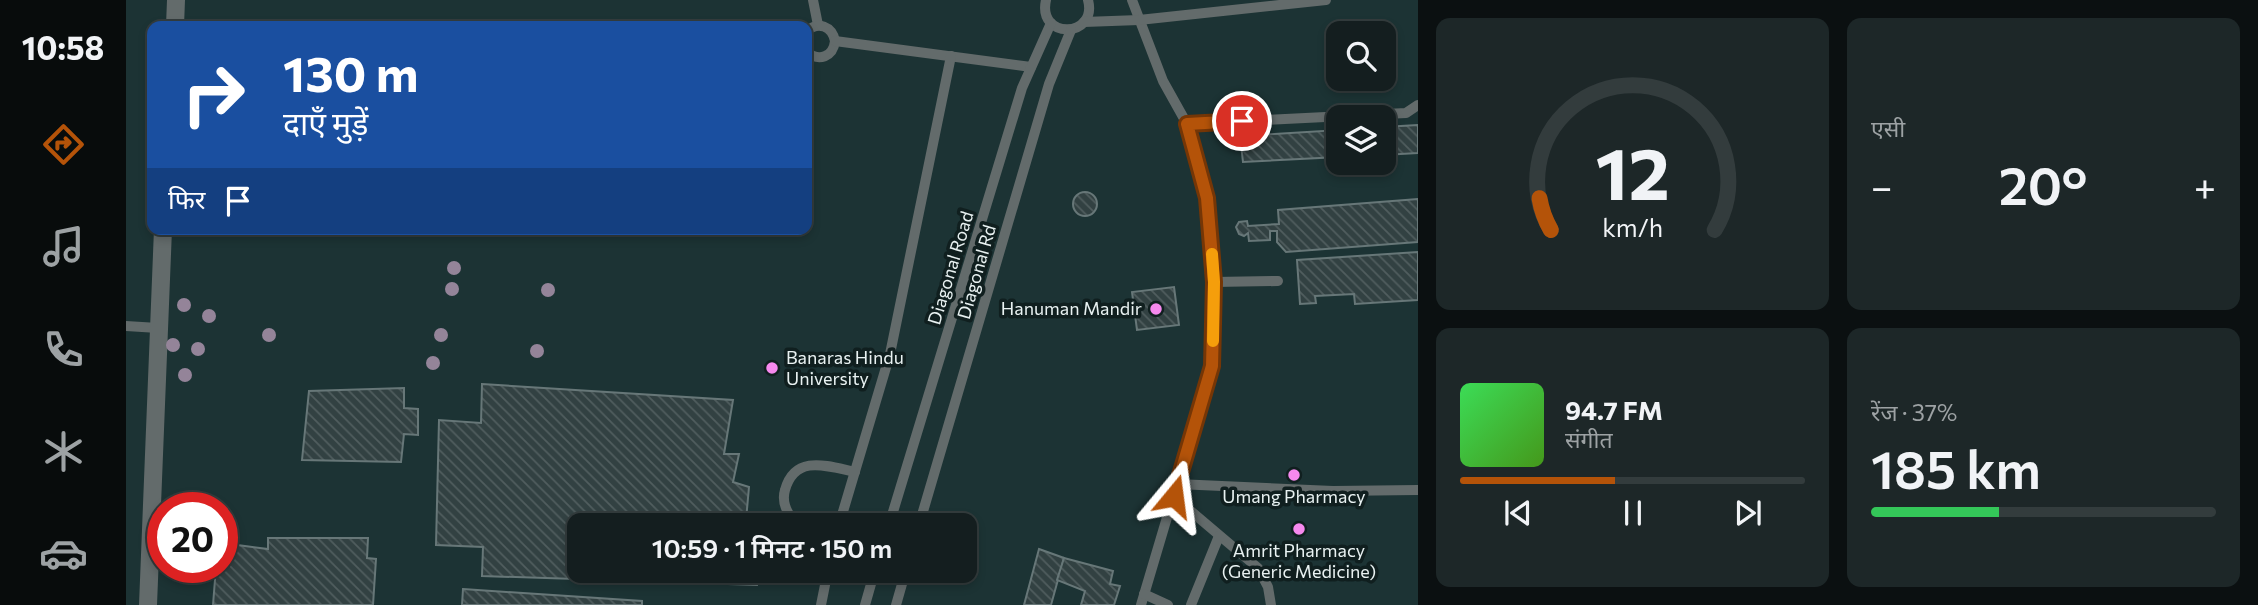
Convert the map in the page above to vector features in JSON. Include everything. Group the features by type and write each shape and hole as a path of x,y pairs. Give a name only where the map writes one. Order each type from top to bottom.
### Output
{"street":[{"path":"175,21 176,0"},
{"path":"148,605 163,235"}],"lane":[{"path":"813,0 818,25"},
{"path":"1046,0 1045,10 1051,23 1057,28 1071,30 1084,22 1088,15 1087,0"},
{"path":"1132,0 1163,81 1187,124 1207,198 1214,282 1212,366 1143,600 1168,605"},
{"path":"1084,22 1139,20 1326,0"},
{"name":"Diagonal Road","path":"893,513 1022,88 1051,23"},
{"path":"812,28 823,26 831,31 835,41 832,51 822,57 812,56"},
{"name":"Diagonal Rd","path":"923,513 1049,84 1071,30"},
{"path":"835,41 1031,67"},
{"path":"843,513 890,354 951,56"},
{"path":"1187,124 1406,113 1418,105"},
{"path":"1214,282 1278,281"},
{"path":"126,326 158,328"},
{"path":"788,513 783,496 789,476 798,468 814,464 855,472"},
{"path":"1177,484 1333,491 1418,490"},
{"path":"1174,496 1258,568 1268,587 1271,605"},
{"path":"1191,605 1219,536"},
{"path":"821,605 825,583"},
{"path":"865,605 872,583"},
{"path":"896,605 902,583"}],"shaded area":[{"name":"Banaras Hindu University","path":"126,0 1418,0 1418,605 126,605"}],"building":[{"path":"1418,125 1418,153 1396,154 1396,126"},
{"path":"1326,131 1326,158 1243,162 1240,136"},
{"path":"1085,192 1094,195 1097,204 1094,213 1085,216 1076,213 1073,204 1076,195"},
{"path":"1418,199 1418,242 1286,252 1277,242 1277,231 1270,231 1270,240 1249,241 1248,233 1244,236 1239,234 1236,227 1239,222 1247,221 1248,226 1279,224 1278,210"},
{"path":"1418,252 1418,300 1355,304 1354,294 1315,296 1316,303 1300,304 1297,260"},
{"name":"Hanuman Mandir","path":"1174,287 1179,325 1137,330 1132,292"},
{"path":"482,384 733,400 724,454 739,454 733,482 749,487 747,513 567,513 567,579 482,576 483,547 436,545 439,420 481,423"},
{"path":"404,388 404,408 418,409 418,435 404,434 401,462 302,460 309,391"},
{"path":"268,538 368,538 367,558 376,559 373,605 213,605 215,583 238,583 238,545 268,549"},
{"path":"1039,549 1064,558 1051,605 1024,605"},
{"path":"1064,558 1113,571 1110,584 1120,586 1114,605 1081,605 1085,591 1057,580"},
{"path":"696,583 757,583 757,585"},
{"path":"463,589 642,601 642,605 462,605"}],"slow traffic":[{"path":"1212,254 1213,341"}],"place":[{"name":"Hanuman Mandir","path":"1156,309"},
{"name":"Banaras Hindu University","path":"772,368"},
{"name":"Umang Pharmacy","path":"1294,475"},
{"name":"Amrit Pharmacy (Generic Medicine)","path":"1299,529"}],"route":[{"path":"1174,496 1212,366 1214,282 1207,198 1187,124 1242,121"}]}
